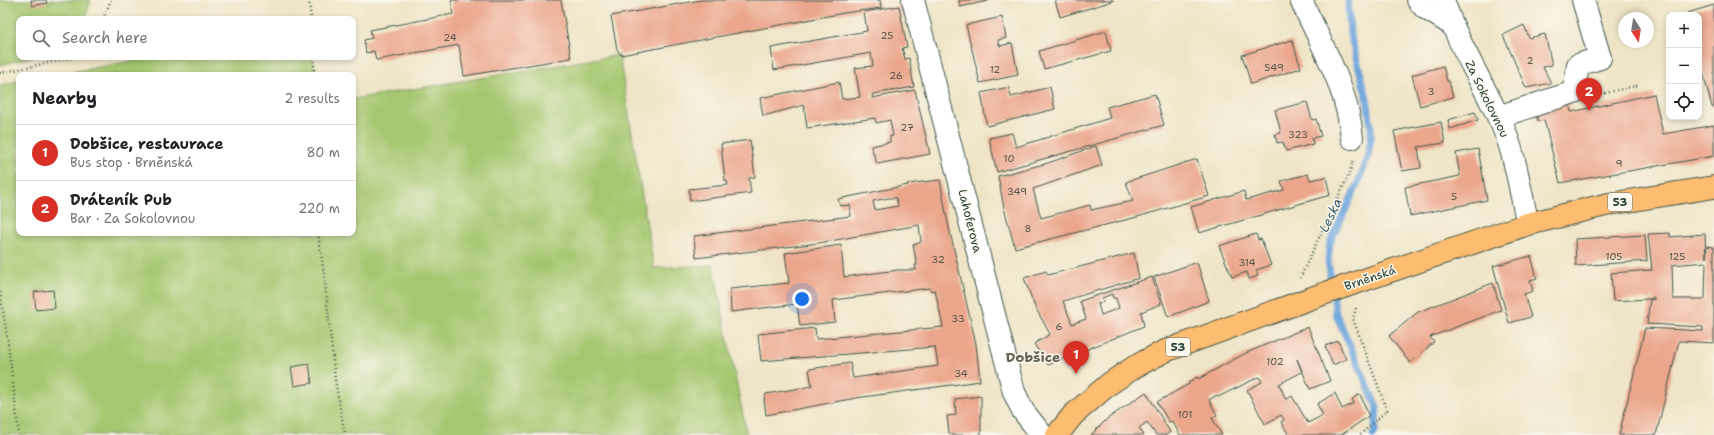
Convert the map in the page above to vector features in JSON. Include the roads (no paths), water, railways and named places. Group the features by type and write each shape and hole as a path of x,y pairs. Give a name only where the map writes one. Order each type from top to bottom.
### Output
{"main road":[{"name":"Brněnská","path":"1057,435 1073,415 1109,384 1136,366 1165,352 1310,299 1528,224 1609,204 1714,186"}],"street":[{"name":"Lahoferova","path":"913,0 1014,392 1023,411 1042,435"},
{"path":"1301,0 1331,64 1349,115 1352,138"},
{"path":"1418,0 1425,8 1451,24"},
{"name":"Za Sokolovnou","path":"1443,0 1451,24 1498,117 1510,150 1528,224"},
{"path":"1498,117 1574,92 1578,65 1600,58 1583,0"}],"waterway":[{"name":"Leska","path":"1348,0 1350,34 1367,98 1371,138 1368,156 1358,183 1330,243 1328,260 1336,314 1377,407 1375,432 1373,435"}],"place":[{"name":"Dráteník Pub","path":"1589,111"},
{"name":"Dobšice, restaurace","path":"1076,374"}],"district":[{"name":"Dobšice","path":"1033,357"}]}
